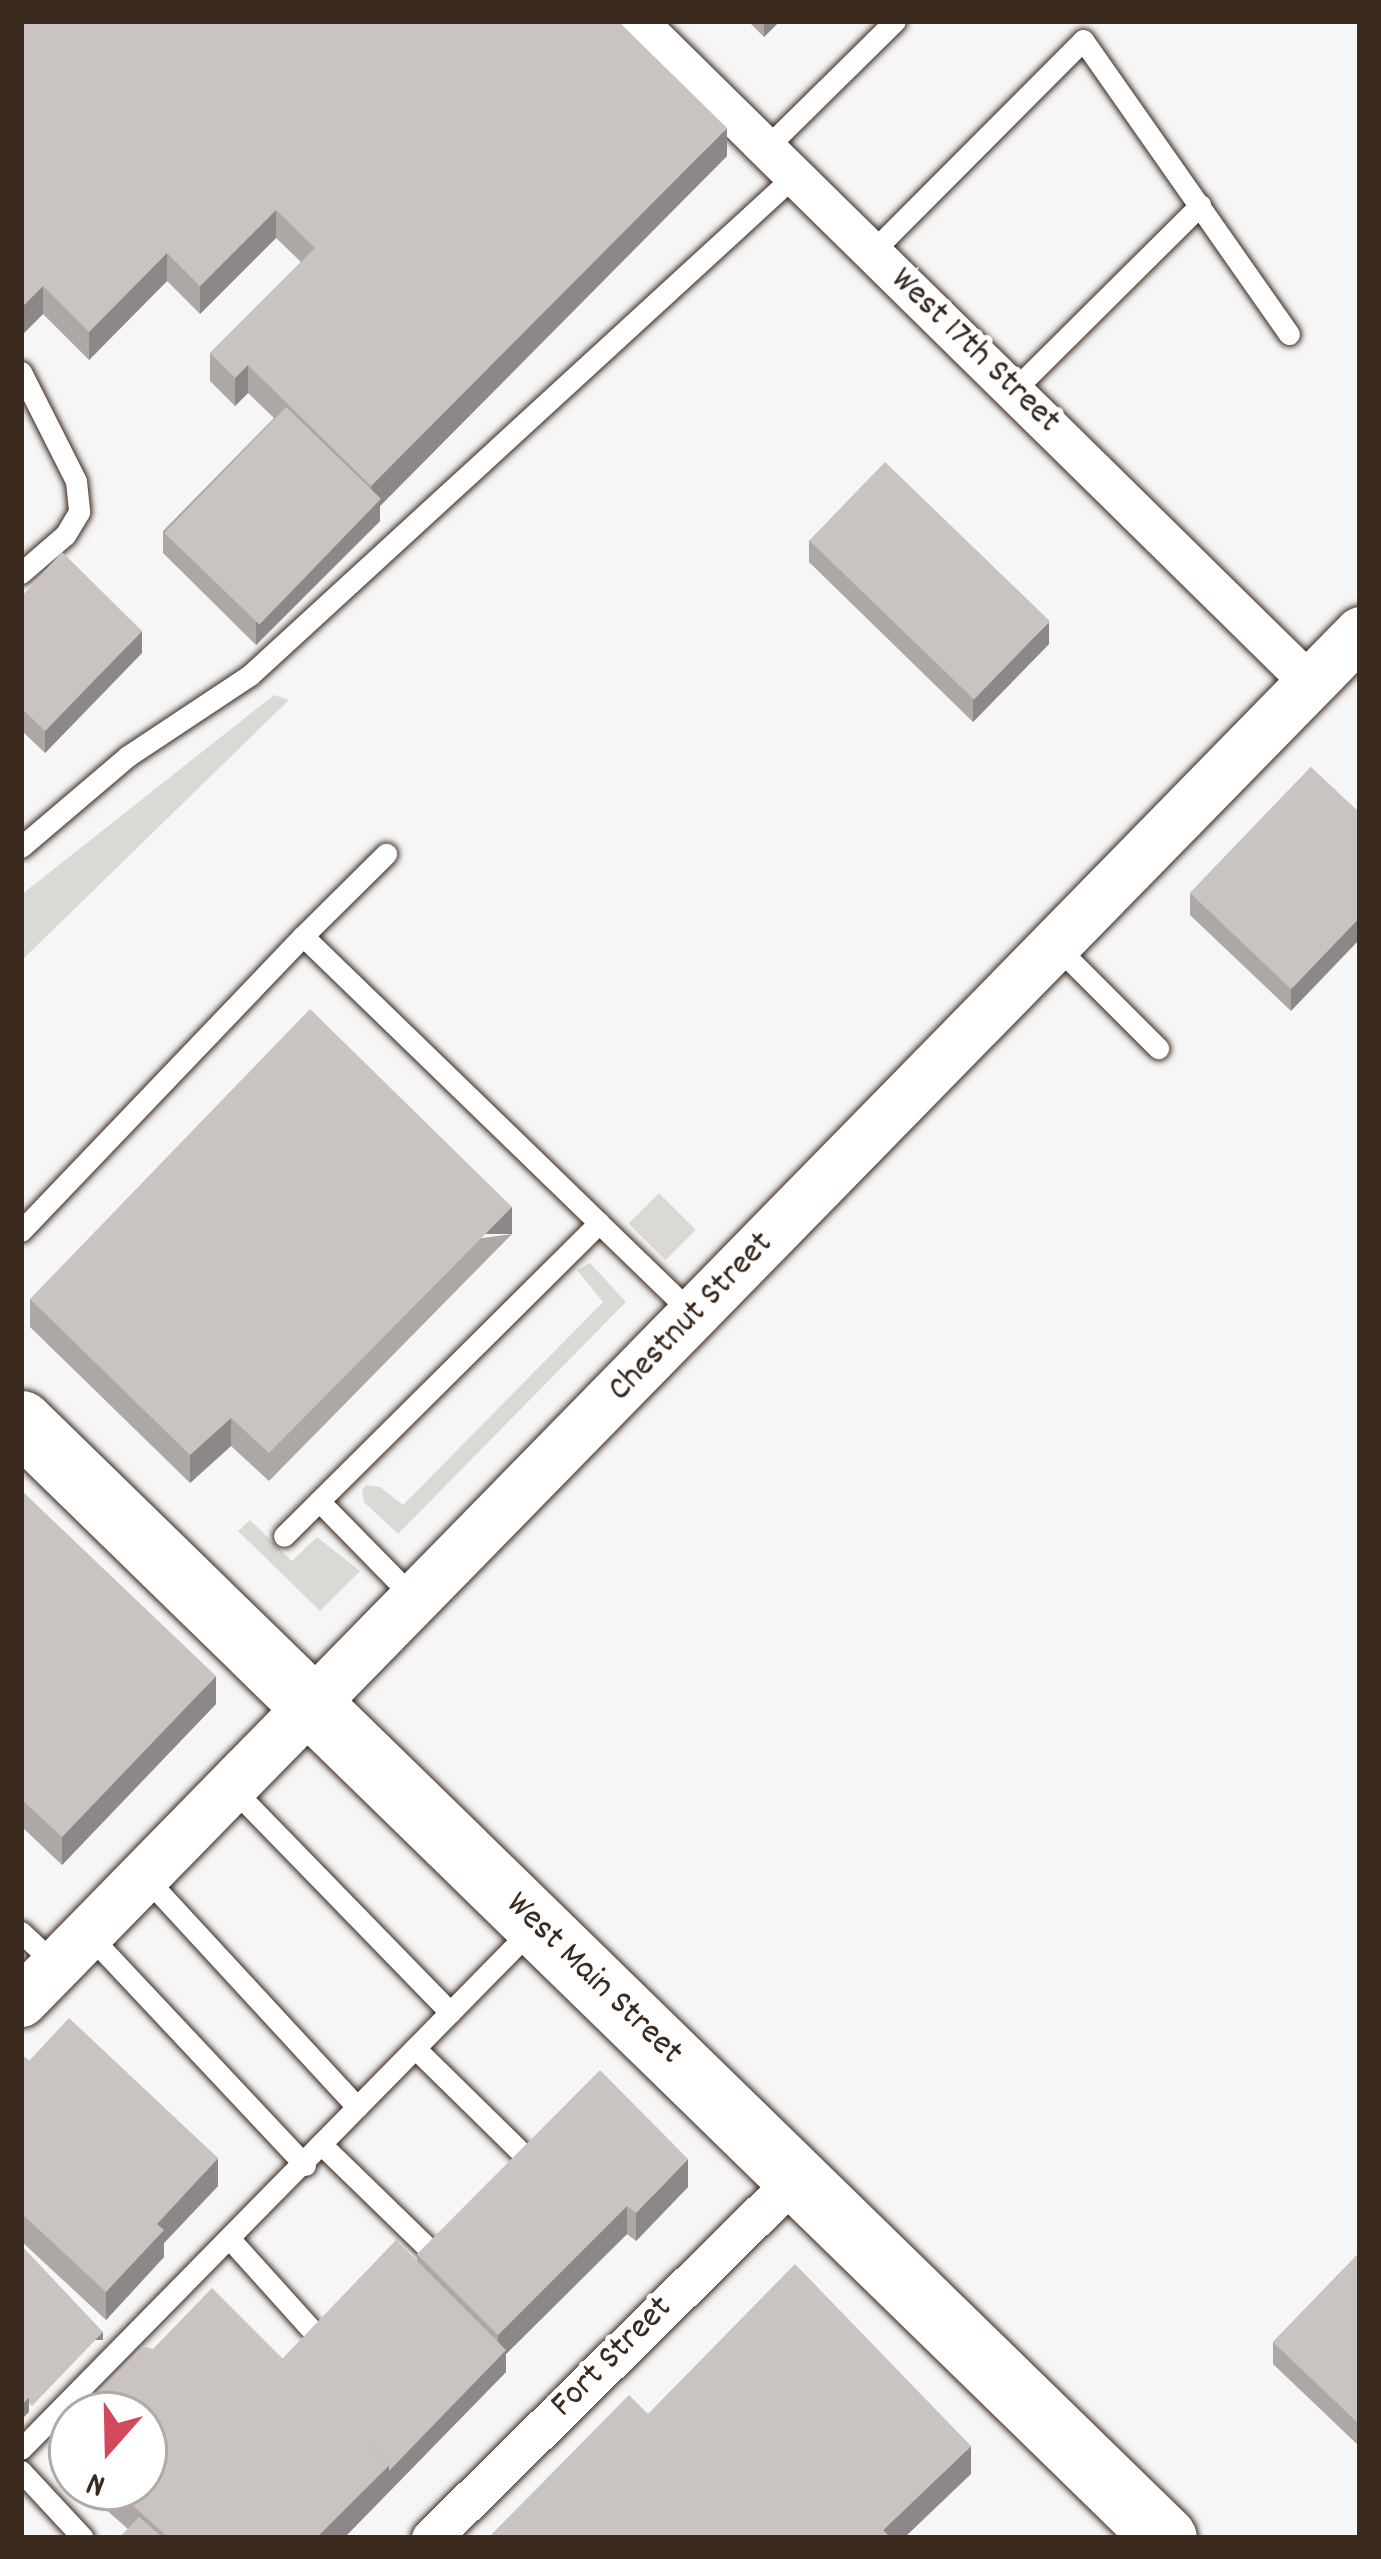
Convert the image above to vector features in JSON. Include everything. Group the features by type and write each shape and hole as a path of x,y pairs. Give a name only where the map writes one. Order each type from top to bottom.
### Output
{"main road":[{"name":"West Main Street","path":"21,1422 1165,2538"}],"street":[{"name":"West 17th Street","path":"637,21 1310,683"},
{"name":"Chestnut Street","path":"47,1958 145,1877 1360,632"},
{"name":"Fort Street","path":"431,2538 796,2178"}],"lane":[{"path":"21,847 128,756 250,675 780,162 896,21"},
{"path":"872,252 1083,40 1289,334"},
{"path":"1013,391 1200,206"},
{"path":"21,372 76,482 79,512 64,535 21,573"},
{"path":"21,1231 386,854"},
{"path":"303,936 694,1316"},
{"path":"1055,945 1158,1048"},
{"path":"284,1536 599,1223"},
{"path":"319,1501 417,1601"},
{"path":"232,1788 450,2012"},
{"path":"145,1877 357,2107"},
{"path":"21,2449 536,1925"},
{"path":"47,1958 305,2165"},
{"path":"415,2048 522,2152"},
{"path":"321,2144 428,2248"},
{"path":"229,2238 309,2327"},
{"path":"21,2471 83,2538"}],"shaded area":[{"path":"274,695 289,700 21,961 21,895"},
{"path":"659,1193 696,1230 665,1260 629,1223"},
{"path":"590,1263 626,1302 398,1534 364,1502 362,1490 366,1485 380,1487 403,1505 603,1302 577,1270"},
{"path":"250,1520 292,1561 317,1537 360,1571 320,1611 238,1531"}],"building":[{"path":"21,21 618,21 727,128 371,486 248,365 235,378 210,353 315,248 276,210 200,286 167,253 89,332 43,286 21,308"},
{"path":"286,407 381,499 259,625 164,533"},
{"path":"885,462 1050,621 974,699 809,540"},
{"path":"62,552 142,631 45,731 21,708 21,597"},
{"path":"1311,767 1360,813 1360,917 1291,989 1190,893"},
{"path":"310,1009 512,1207 269,1453 231,1418 190,1455 30,1299"},
{"path":"21,1490 216,1676 62,1837 21,1799"},
{"path":"69,2018 218,2158 157,2224 164,2230 106,2292 21,2213 21,2055 29,2061"},
{"path":"600,2070 688,2159 636,2213 627,2206 498,2335 417,2254"},
{"path":"396,2240 506,2350 389,2471 389,2465 282,2359"},
{"path":"21,2245 103,2332 32,2406 21,2390"},
{"path":"1360,2252 1360,2425 1273,2342"},
{"path":"795,2264 971,2446 883,2530 891,2538 488,2538 629,2395 648,2414"},
{"path":"212,2288 389,2465 316,2538 169,2538 139,2511 168,2511 168,2391 101,2391 143,2346 153,2349"},
{"path":"139,2517 163,2538 119,2538"}]}
